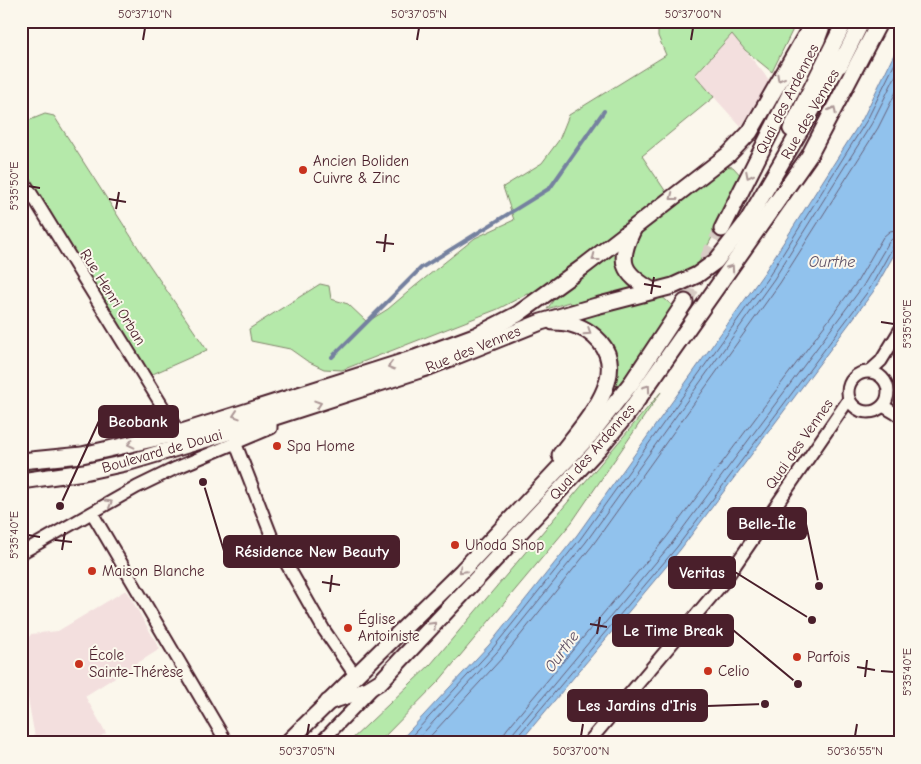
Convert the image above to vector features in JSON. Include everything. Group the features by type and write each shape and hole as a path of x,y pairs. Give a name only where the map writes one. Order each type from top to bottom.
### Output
{"main road":[{"name":"Rue des Vennes","path":"179,433 415,358 477,334 531,305 729,154 750,132 814,21"},
{"name":"Quai des Ardennes","path":"722,229 817,40 824,21"},
{"path":"734,239 845,21"},
{"name":"Quai des Ardennes","path":"780,196 862,21"},
{"name":"Quai des Ardennes","path":"328,702 375,686 614,431 810,156 880,21"},
{"name":"Rue des Vennes","path":"271,419 429,367 541,322 673,286 698,275 716,261 734,239 762,198 844,56"},
{"path":"633,228 624,253 624,262 627,270 636,281 653,291"},
{"name":"Quai des Ardennes","path":"287,743 462,570 590,435 660,341 685,302"},
{"path":"520,510 602,398 608,381 609,357 600,340 581,327 569,323 541,322"},
{"name":"Boulevard de Douai","path":"21,480 84,472 130,462 271,419"},
{"name":"Boulevard de Douai","path":"21,461 82,455 179,433"}],"street":[{"name":"Rue Henri Orban","path":"21,177 179,433"},
{"path":"870,371 881,361 900,330"},
{"path":"870,371 876,372 886,381 889,394 883,406 878,410 864,412 852,405 848,392 852,379 863,372 870,371"},
{"name":"Quai des Vennes","path":"588,743 723,582 849,399"},
{"path":"883,406 900,416"},
{"name":"Rue des Vennes","path":"21,553 168,472 271,428 271,419"},
{"path":"235,442 273,540 324,630 355,675"},
{"path":"92,513 227,743"},
{"name":"Quai des Ardennes","path":"320,743 375,686"}],"shaded area":[{"path":"732,34 770,81 741,127 695,76"},
{"name":"École Sainte-Thérèse","path":"126,590 160,649 85,696 106,733 90,743 36,743 21,660 21,651 31,634 58,631"}],"green space":[{"path":"658,21 797,21 772,72 745,50 732,34 695,75 714,97 642,156 674,204 723,166 733,167 743,178 695,270 653,289 674,307 605,405 603,335 597,328 575,316 578,315 569,302 547,309 555,298 527,294 498,309 342,370 324,369 307,361 290,349 251,341 249,329 320,284 329,286 331,299 348,304 367,322 388,309 475,238 514,220 503,187 542,163 559,140 569,115 666,55 658,36"},
{"path":"45,114 54,116 148,263 207,350 146,377 21,175 21,118 25,122"},
{"path":"661,392 572,522 439,681 378,743 348,743 431,664"},
{"path":"125,451 122,458 46,471 21,473 21,466"}],"water":[{"name":"Ourthe","path":"900,42 900,244 873,292 680,550 519,743 398,743 489,645 577,535 764,273 863,118"}],"waterway":[{"path":"332,357 421,268 550,188 604,111"}],"tunnel":[{"path":"685,302 722,229"}],"place":[{"name":"Ancien Boliden Cuivre & Zinc","path":"303,170"},
{"name":"Spa Home","path":"277,446"},
{"name":"Résidence New Beauty","path":"203,482"},
{"name":"Beobank","path":"60,506"},
{"name":"Uhoda Shop","path":"455,545"},
{"name":"Maison Blanche","path":"92,571"},
{"name":"Belle-Île","path":"819,586"},
{"name":"Veritas","path":"812,620"},
{"name":"Église Antoiniste","path":"348,628"},
{"name":"Parfois","path":"797,657"},
{"name":"École Sainte-Thérèse","path":"79,664"},
{"name":"Celio","path":"708,671"},
{"name":"Le Time Break","path":"798,684"},
{"name":"Les Jardins d'Iris","path":"765,704"}]}
